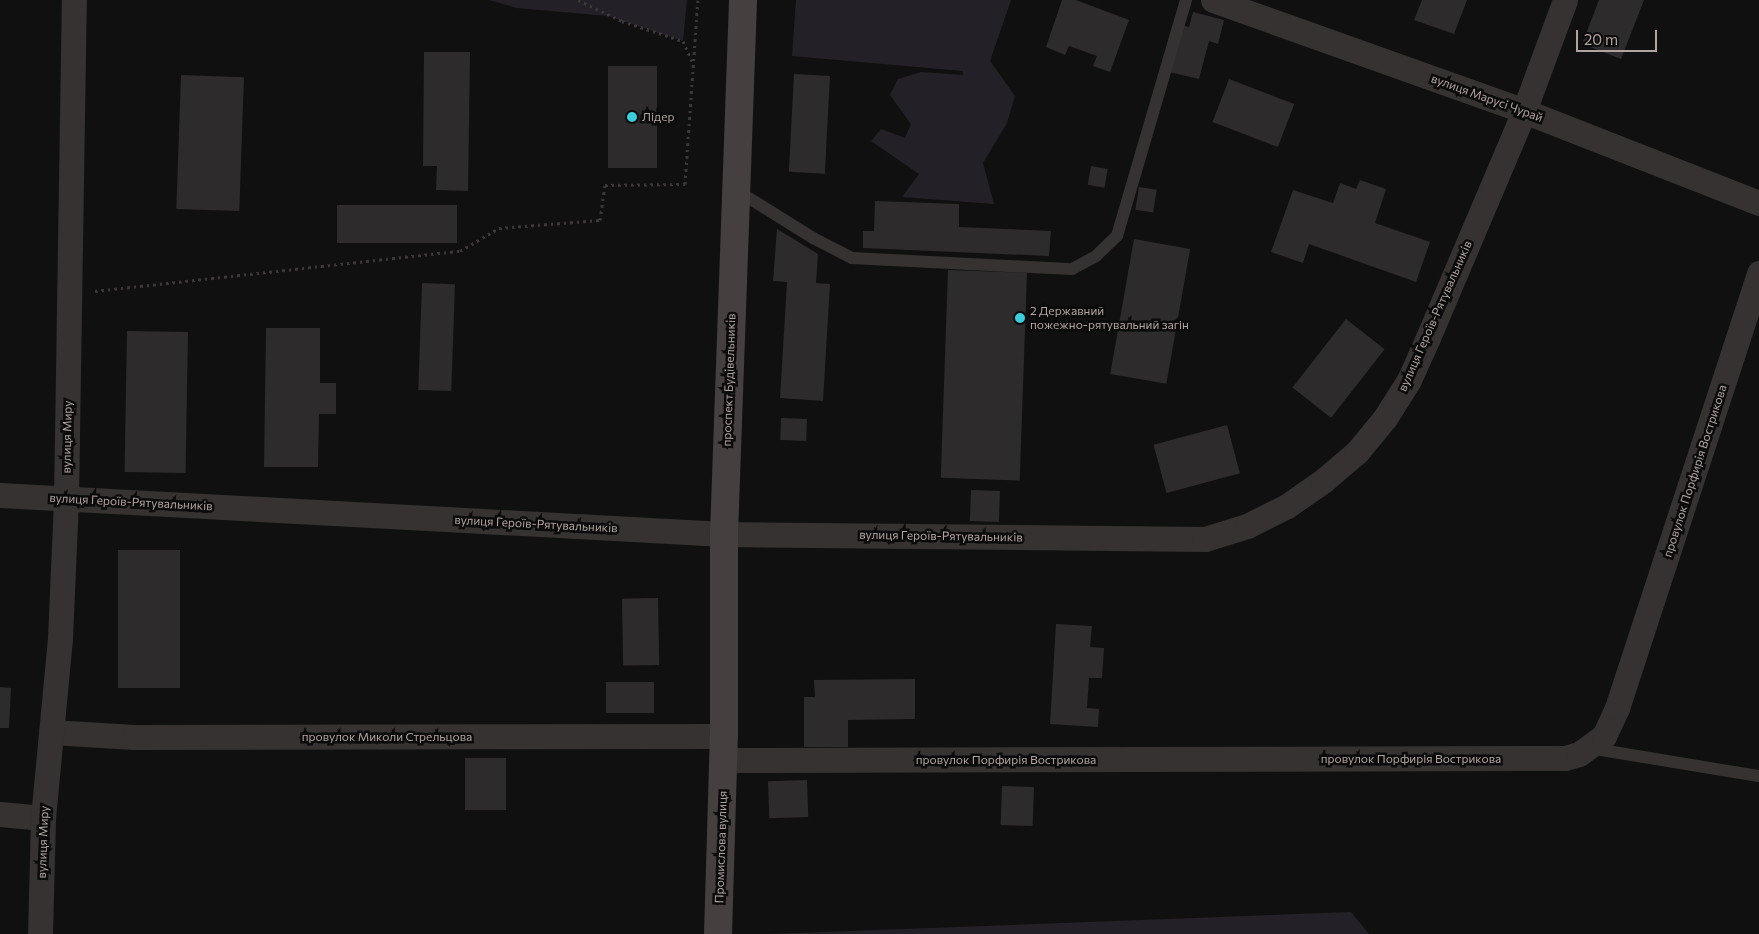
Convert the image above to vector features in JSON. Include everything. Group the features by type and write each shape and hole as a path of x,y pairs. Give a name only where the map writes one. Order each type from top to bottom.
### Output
{"street":[{"name":"вулиця Миру","path":"40,934 43,818 60,638 66,499 74,0"},
{"name":"проспект Будівельників","path":"724,748 724,534 743,0"},
{"name":"вулиця Марусі Чурай","path":"1213,0 1524,111 1759,203"},
{"name":"вулиця Героїв-Рятувальників","path":"0,495 724,534 1204,539 1247,526 1287,506 1323,481 1357,452 1385,418 1409,380 1524,111 1565,0"},
{"name":"провулок Порфирія Вострикова","path":"724,748 1564,758 1589,748 1604,736 1617,708 1759,273"},
{"name":"провулок Миколи Стрельцова","path":"51,732 134,737 724,748"},
{"name":"Промислова вулиця","path":"718,934 724,748"},
{"path":"0,814 43,818"}],"lane":[{"path":"736,190 814,238 852,258 1072,269 1096,256 1116,236 1186,0"},
{"path":"1589,748 1759,776"}],"path":[{"path":"578,0 622,21 683,41 694,64"},
{"path":"69,293 460,251 499,228 600,220 605,185 686,184 698,0"}],"shaded area":[{"path":"489,0 687,0 683,41 608,16 517,8"},
{"path":"796,0 1011,0 990,61 1015,96 1007,123 983,163 994,204 902,197 919,174 871,141 881,129 905,138 911,124 890,95 898,79 921,72 963,75 963,71 792,56"},
{"path":"1351,912 1369,934 768,934 798,933"}],"building":[{"path":"1062,0 1076,0 1129,20 1110,72 1093,66 1097,56 1069,46 1065,55 1046,47"},
{"path":"1422,0 1467,0 1454,34 1414,20"},
{"path":"1599,0 1644,0 1621,59 1582,44"},
{"path":"1193,12 1224,20 1218,44 1209,41 1199,79 1169,72 1181,25 1189,27"},
{"path":"424,52 470,52 468,191 436,190 437,166 423,166"},
{"name":"Лідер","path":"608,66 657,66 657,168 608,168"},
{"path":"794,74 830,76 825,174 789,172"},
{"path":"181,75 244,77 239,211 176,209"},
{"path":"1229,79 1294,104 1278,147 1213,122"},
{"path":"1091,166 1108,169 1104,188 1088,185"},
{"path":"1360,180 1386,189 1375,223 1430,242 1416,282 1309,244 1303,263 1271,252 1293,190 1333,203 1340,183 1356,189"},
{"path":"1139,187 1157,190 1153,213 1135,210"},
{"path":"875,201 959,204 959,227 1051,231 1049,256 863,248 863,231 874,231"},
{"path":"337,205 457,205 457,243 337,243"},
{"path":"777,229 818,254 816,283 830,284 823,401 780,398 787,282 773,281"},
{"path":"1134,239 1190,249 1166,384 1110,374"},
{"path":"948,270 1027,273 1020,481 941,478"},
{"path":"422,283 455,284 451,391 418,390"},
{"path":"1346,319 1385,349 1331,418 1292,388"},
{"path":"266,328 320,328 320,383 336,383 336,414 319,414 318,467 264,467"},
{"path":"127,331 188,332 186,473 125,472"},
{"path":"781,418 807,419 806,441 780,440"},
{"path":"1227,425 1240,473 1167,493 1154,445"},
{"path":"971,490 1000,491 999,522 970,521"},
{"path":"118,550 180,550 180,688 118,688"},
{"path":"658,598 659,665 623,666 622,599"},
{"path":"1056,624 1092,626 1090,647 1104,648 1102,678 1089,678 1087,708 1099,709 1098,727 1050,724"},
{"path":"915,679 915,719 848,720 848,747 804,747 804,697 815,697 814,680"},
{"path":"606,682 654,682 654,713 606,713"},
{"path":"0,687 11,688 9,728 0,728"},
{"path":"465,758 506,758 506,810 465,810"},
{"path":"807,780 808,817 769,818 768,781"},
{"path":"1002,786 1034,787 1033,826 1001,825"}],"place":[{"name":"Лідер","path":"632,117"},
{"name":"2 Державний пожежно-рятувальний загін","path":"1020,318"}]}
